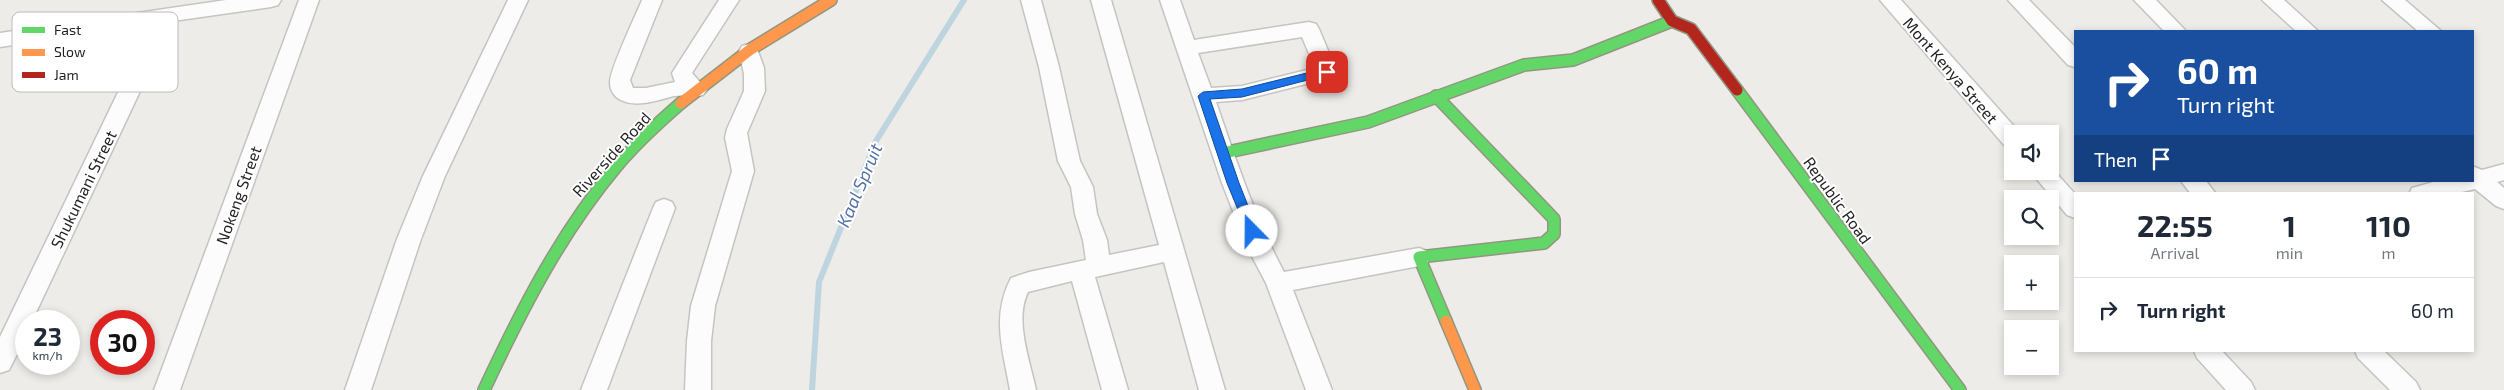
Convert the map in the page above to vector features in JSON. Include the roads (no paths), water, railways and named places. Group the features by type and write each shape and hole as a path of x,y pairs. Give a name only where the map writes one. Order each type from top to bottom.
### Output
{"street":[{"path":"178,14 271,0"},
{"name":"Nokeng Street","path":"167,390 309,0"},
{"path":"358,390 408,239 434,176 518,0"},
{"path":"652,0 620,80 621,89 628,95 646,95 692,88 682,73 685,65 729,0"},
{"name":"Riverside Road","path":"484,390 533,286 556,246 628,154 692,88 831,0"},
{"path":"1030,0 1049,67 1069,161 1082,187 1086,214 1095,240 1090,268 1116,390"},
{"path":"1101,0 1212,390"},
{"path":"1170,0 1223,153 1259,247 1278,283 1319,390"},
{"path":"1658,0 1672,21 1690,28 1690,13"},
{"name":"Mont Kenya Street","path":"1890,0 2004,130"},
{"path":"2018,0 2074,59"},
{"path":"2144,0 2175,30"},
{"path":"2272,0 2307,30"},
{"path":"2392,0 2430,30"},
{"path":"1223,153 1341,129 1524,66 1573,60 1672,21"},
{"name":"Republic Road","path":"1690,28 1960,390"},
{"path":"1186,48 1309,29 1327,72 1242,93 1203,96"},
{"path":"698,390 699,341 703,306 743,171 744,163 736,142 736,134 753,97 755,86 756,77 749,51"},
{"name":"Shukumani Street","path":"0,363 130,92"},
{"path":"1278,283 1419,257 1544,243 1554,234 1554,219 1436,96"},
{"path":"2474,179 2504,172"},
{"path":"2049,180 2074,209"},
{"path":"2474,180 2504,200"},
{"path":"2193,182 2203,192"},
{"path":"2427,192 2462,182"},
{"path":"594,390 664,208"},
{"path":"1023,390 1010,318 1010,302 1018,285 1029,281 1172,251"},
{"path":"1419,257 1475,390"},
{"path":"2207,352 2242,390"},
{"path":"2368,352 2407,390"}],"waterway":[{"name":"Kaal Spruit","path":"812,390 819,282 876,141 964,0"}]}
